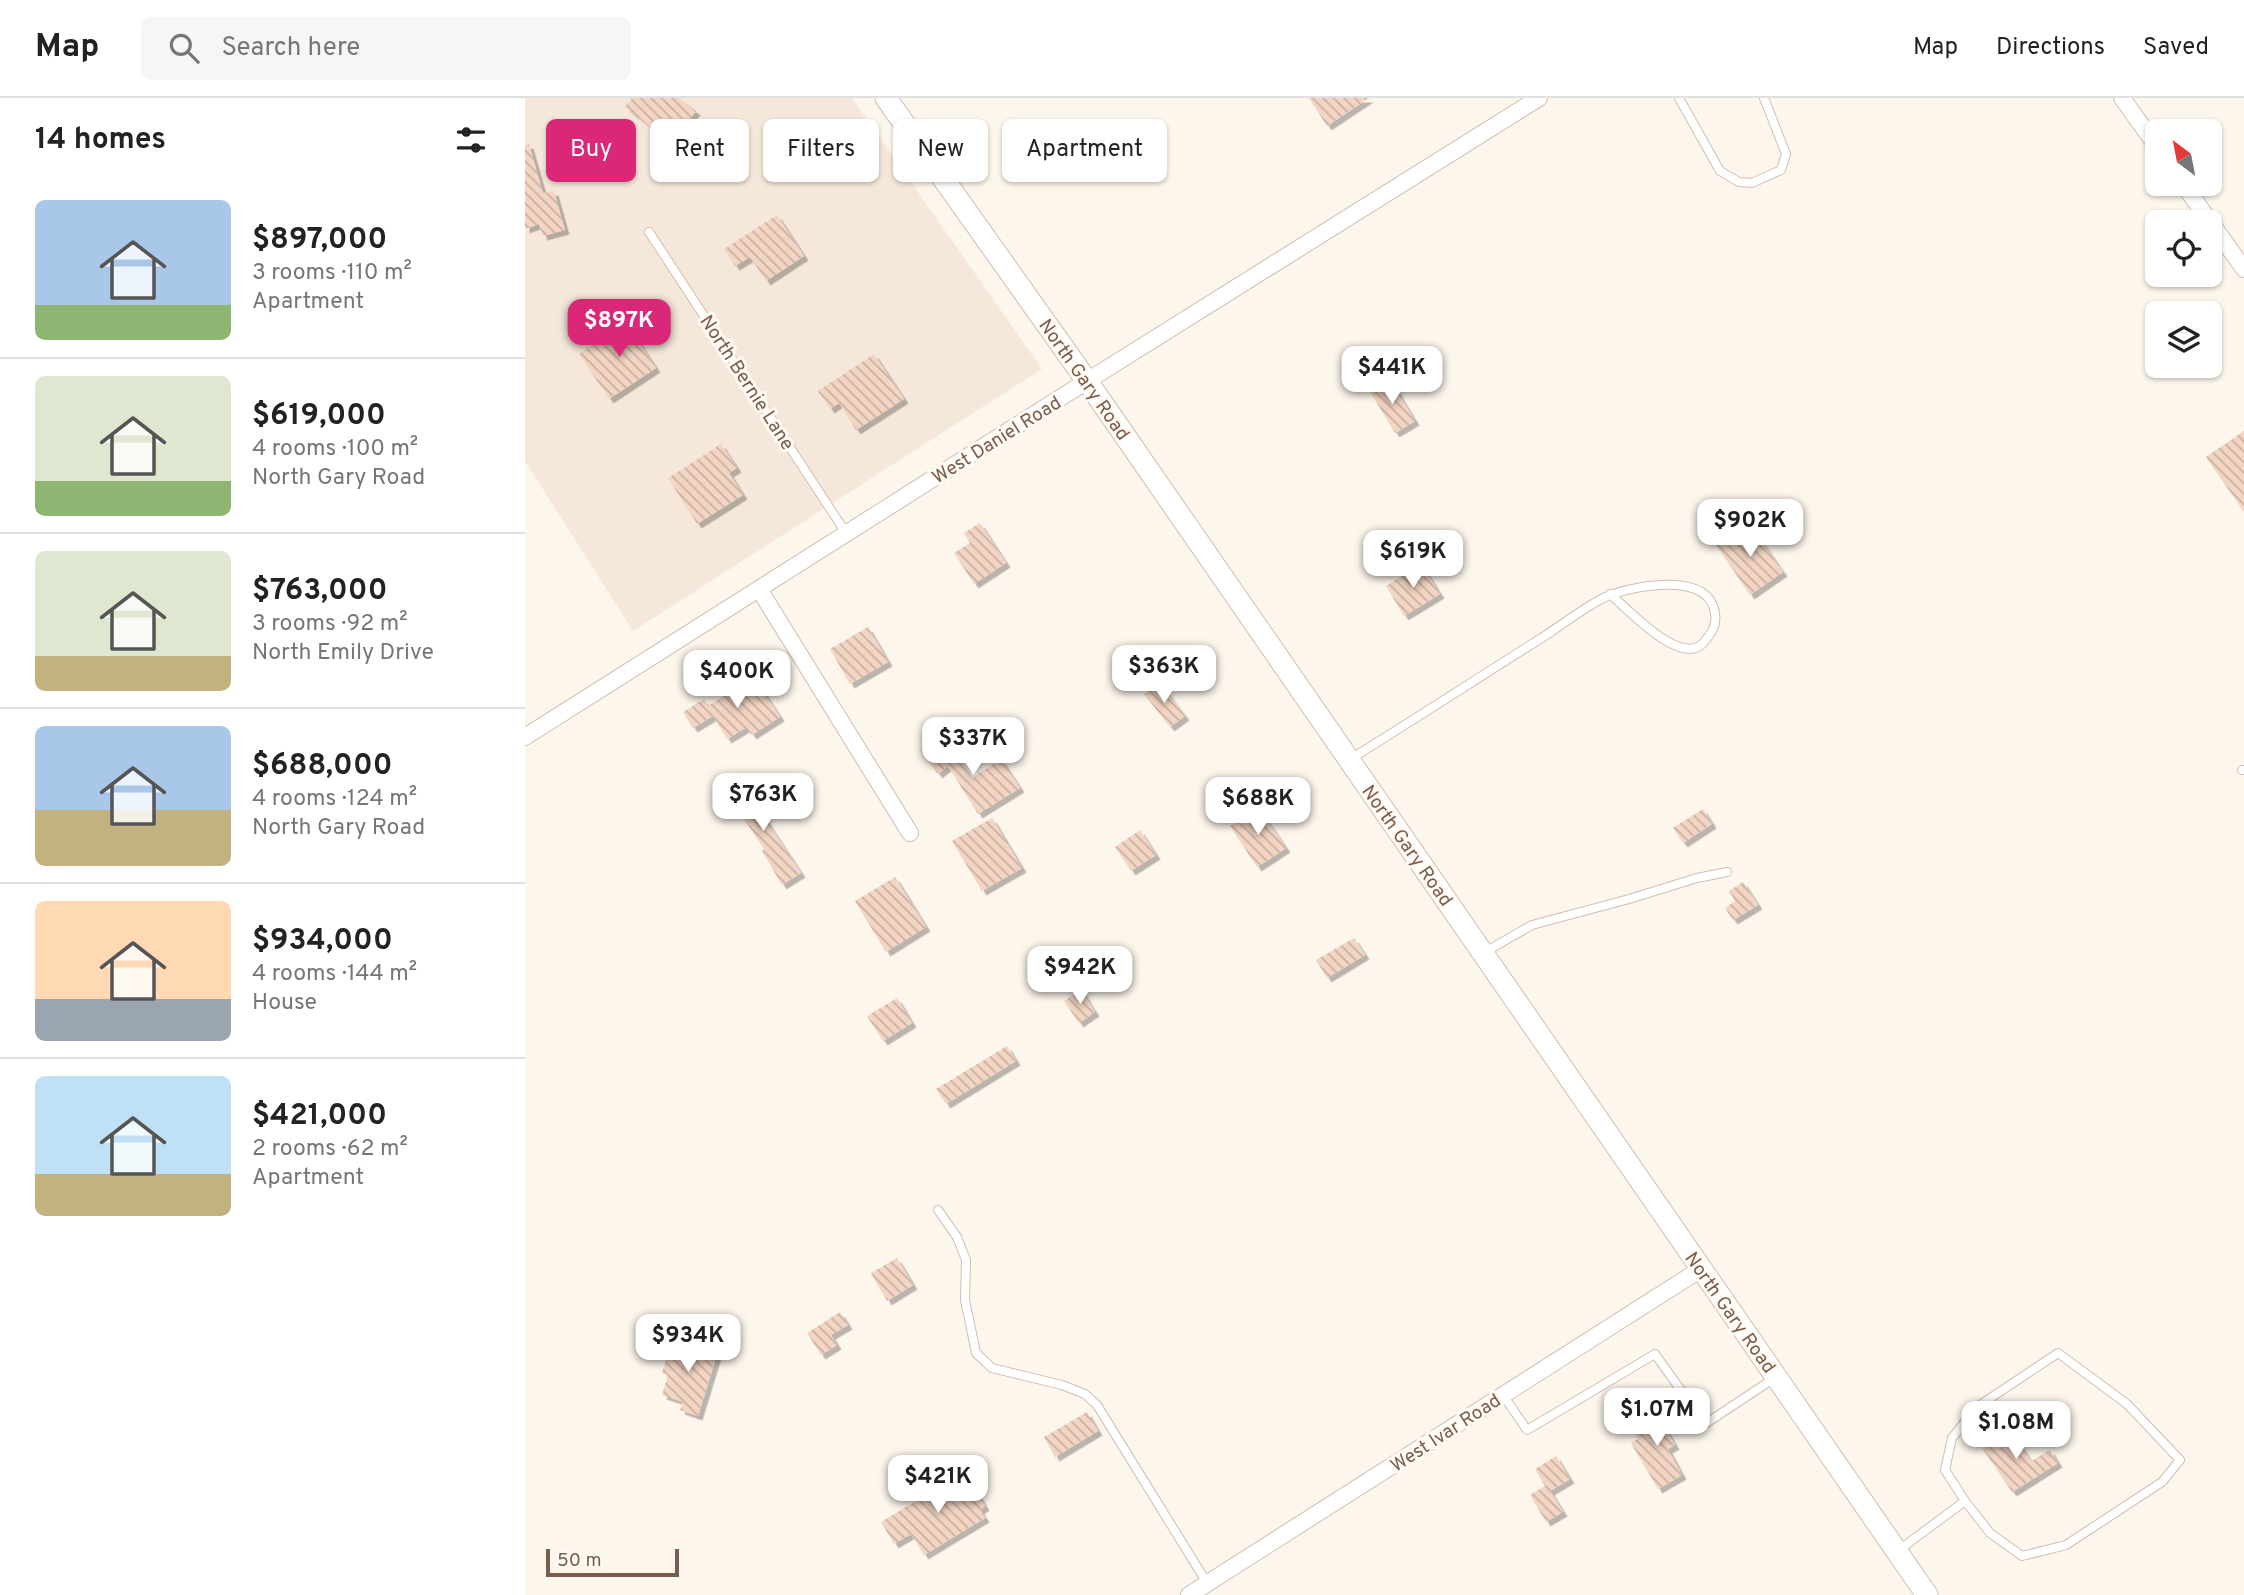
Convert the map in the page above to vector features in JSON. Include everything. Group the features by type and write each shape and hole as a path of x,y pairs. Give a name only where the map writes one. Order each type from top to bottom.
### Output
{"street":[{"name":"North Gary Road","path":"886,98 1087,381 1927,1595"},
{"name":"West Daniel Road","path":"525,737 1539,98"},
{"path":"2122,98 2145,130"},
{"path":"2192,196 2244,269"},
{"path":"759,589 910,833"},
{"name":"West Ivar Road","path":"1189,1595 1701,1269"}],"lane":[{"path":"1679,98 1720,171 1739,182 1752,183 1781,170 1786,154 1764,98"},
{"name":"North Bernie Lane","path":"649,232 846,533"},
{"path":"1349,760 1611,594 1667,583 1691,587 1709,597 1715,611 1716,627 1701,646 1686,650 1673,647 1611,594"},
{"path":"1483,953 1532,925 1727,872"},
{"path":"938,1210 957,1237 966,1260 965,1300 976,1353 992,1368 1062,1385 1085,1394 1097,1405 1207,1583"},
{"path":"2058,1353 2127,1404 2180,1460 2162,1482 2066,1545 2022,1556 1990,1532 1965,1502 1945,1471 1952,1438 1977,1407 2058,1353"},
{"path":"1503,1395 1527,1430 1655,1354 1705,1424 1776,1377"},
{"path":"1897,1552 1965,1502"}],"shaded area":[{"path":"525,98 852,98 867,119 763,119 763,182 879,182 879,137 893,156 893,182 911,182 1042,369 633,631 525,461"}],"building":[{"path":"632,98 679,98 696,111 690,119 650,119 650,126 625,107"},
{"path":"1309,98 1369,98 1327,126"},
{"path":"529,144 543,193 554,191 565,230 543,236 539,224 525,229 525,145"},
{"path":"777,215 804,256 766,281 750,257 735,266 724,249"},
{"path":"635,317 647,335 638,341 656,368 609,399 579,354"},
{"path":"874,354 904,399 856,430 839,403 830,409 818,391"},
{"path":"1389,378 1415,421 1395,433 1369,390"},
{"path":"2244,431 2244,512 2206,457"},
{"path":"721,444 737,468 729,473 743,495 697,524 668,478"},
{"path":"980,523 1006,563 974,584 954,553 970,543 964,533"},
{"path":"1749,523 1783,572 1750,595 1716,545"},
{"path":"1421,564 1440,594 1404,616 1386,586"},
{"path":"868,627 888,662 850,684 830,649"},
{"path":"754,677 780,717 752,735 747,727 727,739 713,716 693,728 683,712 704,699 708,706"},
{"path":"1159,682 1185,716 1170,727 1144,694"},
{"path":"939,736 972,778 1001,759 1020,788 978,814 948,766 938,774 920,750"},
{"path":"739,779 801,873 782,885 762,851 764,849 724,789"},
{"path":"1258,807 1286,848 1257,867 1230,826"},
{"path":"1703,809 1712,824 1683,843 1673,828"},
{"path":"992,818 1022,868 982,891 952,841"},
{"path":"1140,830 1156,855 1131,871 1115,847"},
{"path":"895,877 926,927 886,952 855,901"},
{"path":"1743,882 1758,905 1733,920 1725,908 1735,901 1729,891"},
{"path":"1354,938 1365,955 1327,978 1316,960"},
{"path":"1081,990 1095,1012 1079,1023 1064,1001"},
{"path":"897,998 912,1023 883,1041 867,1016"},
{"path":"1007,1046 1016,1061 946,1104 936,1089"},
{"path":"897,1258 913,1285 887,1301 871,1273"},
{"path":"840,1312 848,1325 831,1335 837,1345 821,1355 807,1333"},
{"path":"673,1337 718,1351 698,1416 680,1410 683,1402 662,1395 668,1375 662,1373"},
{"path":"1664,1405 1673,1421 1664,1426 1675,1445 1668,1449 1682,1475 1658,1489 1631,1443 1638,1439 1634,1432 1650,1422 1647,1416"},
{"path":"1087,1412 1098,1431 1055,1457 1044,1437"},
{"path":"2010,1430 2031,1461 2050,1450 2058,1463 2012,1492 1982,1448"},
{"path":"1556,1456 1570,1479 1550,1491 1563,1512 1546,1522 1530,1495 1545,1486 1535,1469"},
{"path":"964,1472 985,1506 980,1510 985,1518 924,1555 911,1534 894,1544 881,1522"}]}
